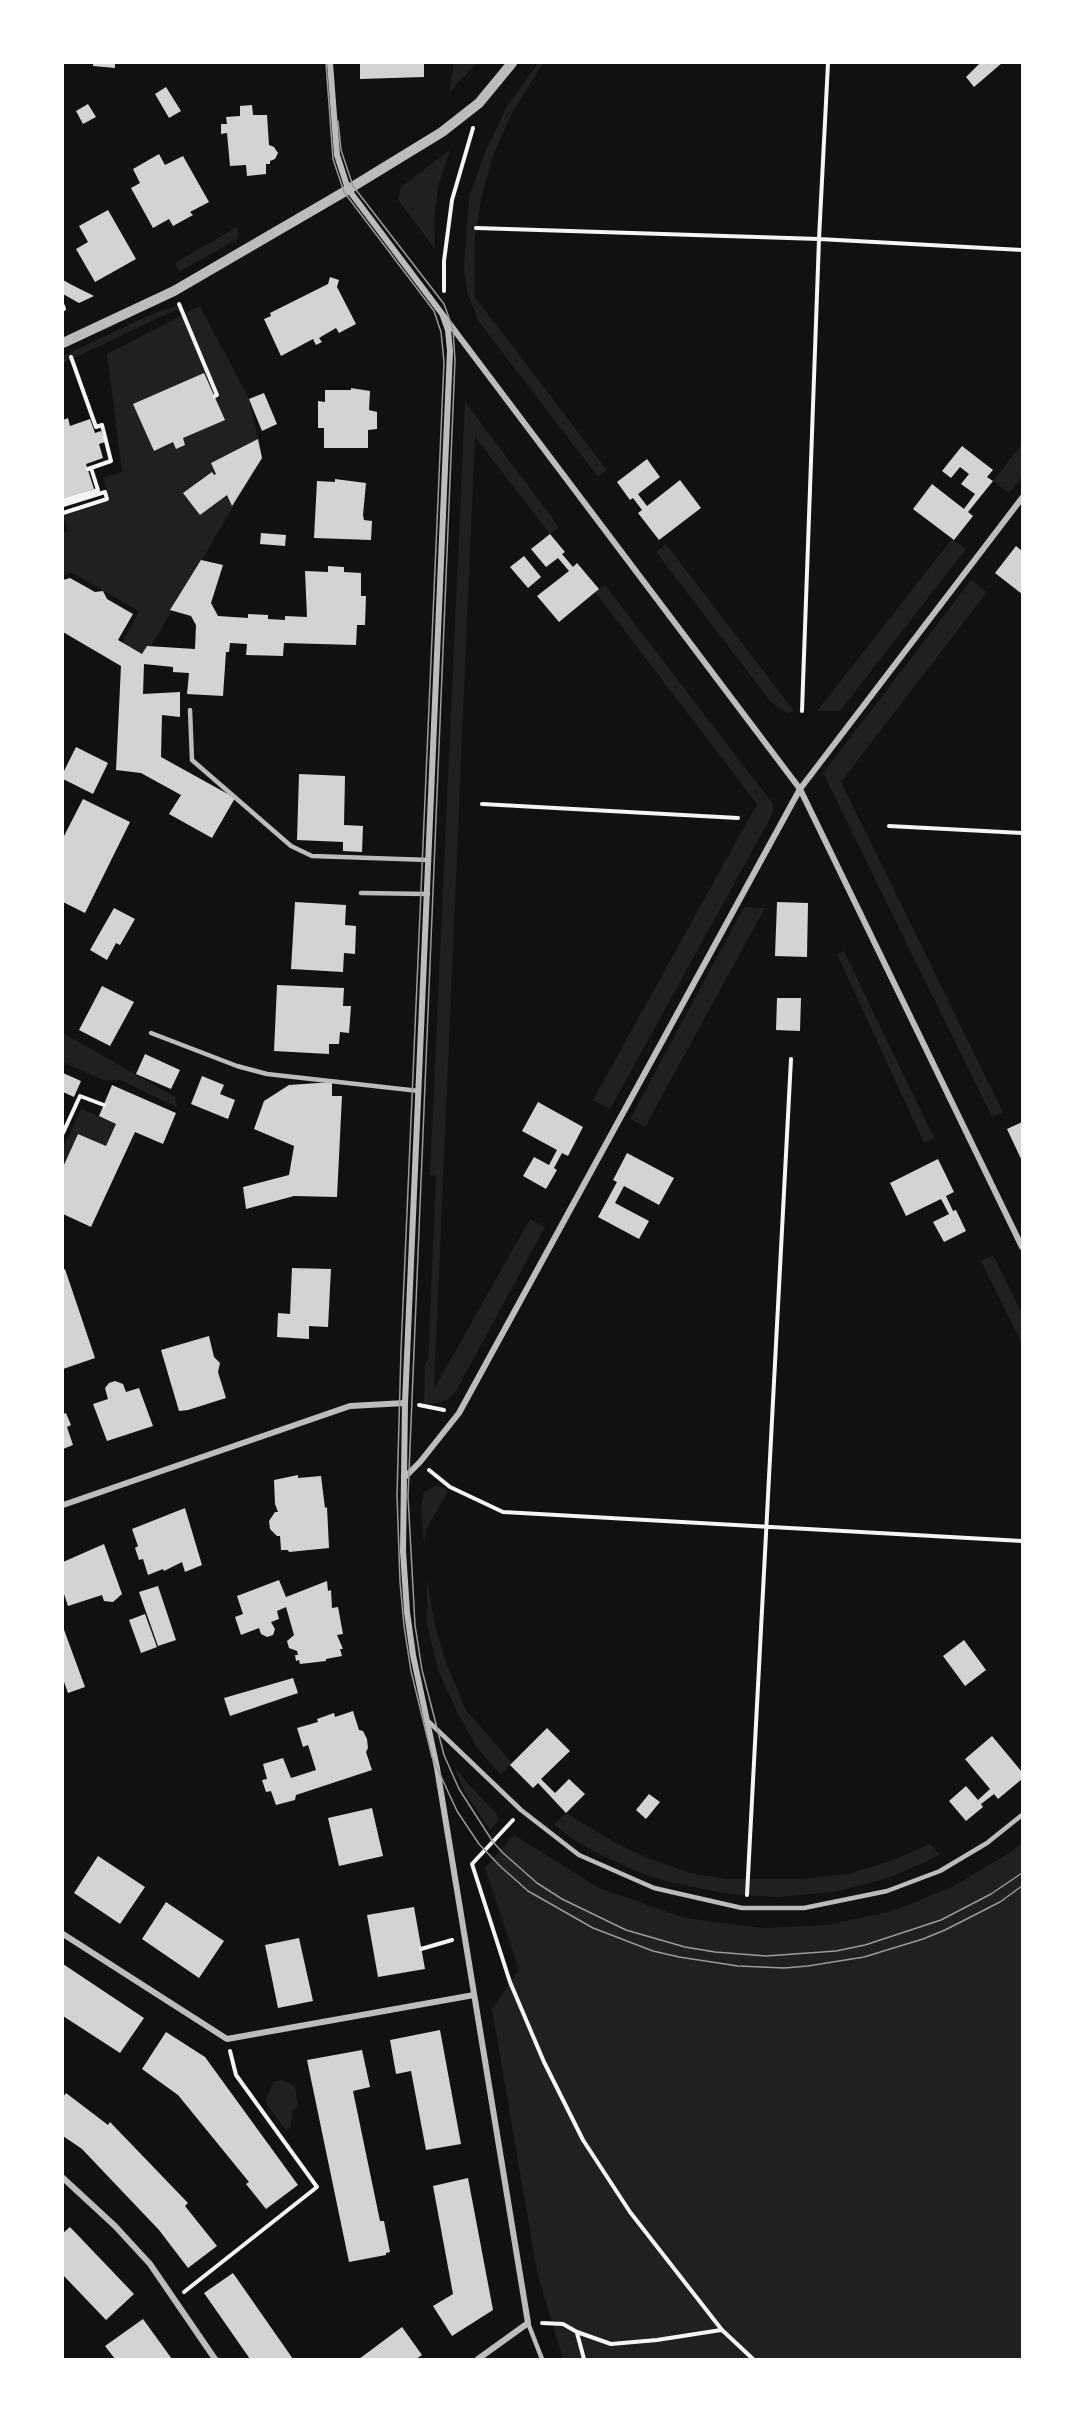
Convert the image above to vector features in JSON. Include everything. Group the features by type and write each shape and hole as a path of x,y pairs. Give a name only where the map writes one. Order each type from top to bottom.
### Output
{"street":[{"path":"330,63 337,154 348,189 800,789 1022,1246"},
{"path":"63,343 174,291 442,132 479,103 512,63"},
{"path":"443,316 448,330 450,351 405,1402 403,1551 407,1612 413,1656 429,1722 528,2323 478,2359"},
{"path":"404,1478 420,1462 459,1413 800,789 1022,498"},
{"path":"63,1505 350,1406 405,1402"},
{"path":"63,1934 228,2039 474,1995"},
{"path":"63,2178 92,2203 150,2264 215,2359"}],"lane":[{"path":"190,710 192,760 291,846 312,856 429,860"},
{"path":"361,893 428,894"},
{"path":"151,1033 237,1066 267,1074 419,1091"},
{"path":"429,1722 521,1810 579,1855 654,1888 746,1908 804,1908 887,1891 940,1871 987,1844 1022,1815"},
{"path":"528,2323 542,2359"}],"path":[{"path":"802,711 819,239 828,63"},
{"path":"443,316 444,261 452,200 479,103"},
{"path":"476,228 819,239 1022,250"},
{"path":"183,314 217,395 215,396"},
{"path":"63,503 98,490 89,469 111,461 102,425 96,427 75,368"},
{"path":"63,503 105,492 107,499 63,513"},
{"path":"482,804 738,818"},
{"path":"889,826 1022,833"},
{"path":"746,1908 791,1059"},
{"path":"63,1132 80,1096 104,1105"},
{"path":"405,1402 459,1413"},
{"path":"420,1462 450,1486 503,1512 1022,1540"},
{"path":"521,1810 472,1864 510,1982 544,2062 583,2140 630,2212 722,2330 753,2359"},
{"path":"421,1949 439,1943"},
{"path":"175,2300 317,2187 236,2075 228,2039"},
{"path":"528,2323 563,2324 577,2332 611,2344 722,2330"},
{"path":"577,2332 584,2359"}],"shaded area":[{"path":"454,63 477,63 449,92"},
{"path":"538,63 543,63 512,113 494,153 481,199 475,237 475,297 607,470 598,477 479,322 467,292 464,268 469,197 486,150 506,108"},
{"path":"450,150 438,187 434,220 435,249 398,200 401,187"},
{"path":"237,227 239,238 179,272 175,263"},
{"path":"177,306 178,309 63,363 63,356 154,313"},
{"path":"200,306 249,399 262,458 151,646 147,646 142,654 122,643 139,611 72,573 63,576 63,533 68,531 63,515 110,501 103,478 122,472 107,354"},
{"path":"465,402 559,527 550,534 475,437 434,1389 530,1219 545,1227 456,1391 447,1400 427,1406 424,1405 425,1361 428,1361 436,1176 430,1175"},
{"path":"1022,444 1022,477 1009,493 993,481"},
{"path":"952,539 966,549 840,711 817,711"},
{"path":"666,544 794,711 787,713 771,702 656,552"},
{"path":"971,580 987,592 841,782 1003,1112 992,1117 823,773"},
{"path":"605,585 773,804 772,815 610,1109 593,1100 757,804 595,592"},
{"path":"744,907 765,908 645,1127 630,1119"},
{"path":"844,951 934,1138 924,1143 837,954"},
{"path":"63,1033 175,1097 177,1107 120,1080 105,1081 63,1062"},
{"path":"81,1109 116,1124 106,1146 78,1134 64,1164 63,1148"},
{"path":"993,1255 1022,1314 1022,1344 981,1261"},
{"path":"435,1486 443,1487 448,1491 426,1530 424,1544 421,1507 424,1492"},
{"path":"427,1579 434,1622 447,1665 466,1710 512,1763 501,1775 478,1749 458,1714 438,1670 427,1624"},
{"path":"454,1766 497,1814 498,1821 490,1830 464,1791"},
{"path":"566,1813 612,1841 645,1857 690,1873 727,1879 805,1879 852,1873 893,1860 930,1844 940,1855 889,1878 834,1892 778,1897 727,1894 665,1881 635,1871 603,1856 572,1839 554,1824"},
{"path":"514,1835 599,1888 685,1918 762,1928 827,1925 893,1911 952,1887 1011,1852 1022,1842 1022,2359 563,2359 537,2272 492,2009 519,1970 485,1868"},
{"path":"282,2080 295,2086 298,2105 293,2111 290,2128 286,2130 267,2105 266,2099 274,2081"}],"building":[{"path":"93,63 115,63 115,68 93,66"},
{"path":"360,63 424,63 424,77 360,79"},
{"path":"980,63 1002,63 974,87 966,77"},
{"path":"166,87 181,111 169,118 155,94"},
{"path":"88,104 96,117 83,124 76,111"},
{"path":"252,105 253,115 267,115 269,145 274,147 278,153 270,164 266,164 266,174 247,176 246,165 230,166 227,133 221,134 221,124 227,124 226,117 240,116 240,106"},
{"path":"159,154 165,165 183,156 209,202 190,212 193,215 173,226 169,219 153,228 131,188 140,183 133,169"},
{"path":"108,210 136,259 95,282 76,249 88,242 79,226"},
{"path":"330,277 339,280 337,287 356,324 339,333 336,328 319,338 322,342 316,345 313,339 281,356 264,319 271,316 270,313 328,284"},
{"path":"63,280 94,296 79,303 63,294"},
{"path":"204,373 225,420 183,438 185,445 176,449 173,442 154,451 133,404"},
{"path":"351,388 370,391 369,410 377,412 377,429 368,430 368,448 324,448 324,428 318,428 318,401 325,402 325,390 351,390"},
{"path":"264,393 277,424 262,431 249,399"},
{"path":"68,418 70,426 90,419 95,433 101,431 105,442 99,444 103,458 86,464 94,489 63,500 63,420"},
{"path":"258,439 262,458 232,506 227,495 200,515 183,493 212,472 216,474 211,463"},
{"path":"962,446 993,470 987,477 993,481 968,512 973,516 954,540 913,509 932,484 964,509 975,494 961,484 969,474 960,467 951,478 942,471"},
{"path":"647,459 660,477 638,494 647,506 680,480 701,508 659,540 638,513 642,510 633,498 630,500 617,482"},
{"path":"335,479 366,483 363,515 364,520 372,521 371,540 314,538 317,481 335,482"},
{"path":"261,533 286,535 285,546 260,544"},
{"path":"550,534 565,552 562,554 573,567 577,563 599,589 559,622 537,596 569,571 558,558 546,567 531,549"},
{"path":"1016,546 1022,551 1022,594 995,573"},
{"path":"524,556 541,577 528,588 510,567"},
{"path":"201,560 223,565 211,603 218,616 248,618 248,614 268,615 268,619 285,620 285,616 307,617 305,571 328,572 328,566 344,567 344,572 361,573 361,596 366,596 365,625 357,625 356,645 284,643 283,656 246,655 247,644 230,643 229,652 226,652 223,696 187,694 189,673 173,672 173,667 144,664 143,694 180,692 180,717 162,715 161,757 235,798 212,838 169,814 181,795 141,773 116,770 121,666 63,632 63,580 70,578 95,592 103,591 107,599 133,614 118,640 142,654 147,646 195,649 196,625 191,616 170,610"},
{"path":"76,747 108,763 93,794 63,779 63,773"},
{"path":"299,774 345,776 344,825 363,826 362,852 343,851 343,842 297,840"},
{"path":"83,799 130,822 85,913 63,902 63,838"},
{"path":"295,902 346,905 345,925 356,926 355,954 344,953 343,972 291,969"},
{"path":"777,902 808,903 807,957 775,956"},
{"path":"114,908 135,919 120,945 116,943 107,960 90,950"},
{"path":"277,985 344,988 343,1006 351,1006 349,1033 340,1032 339,1044 329,1044 329,1054 274,1051"},
{"path":"102,986 134,1002 110,1046 79,1030"},
{"path":"777,998 801,998 800,1031 776,1030"},
{"path":"145,1054 180,1070 171,1089 136,1074"},
{"path":"63,1073 81,1081 74,1097 63,1092"},
{"path":"202,1076 224,1085 220,1094 235,1100 228,1119 191,1104"},
{"path":"332,1082 332,1096 342,1096 337,1197 294,1196 246,1209 243,1187 289,1175 294,1146 254,1129 264,1101 289,1085"},
{"path":"112,1085 176,1113 163,1144 135,1132 91,1227 63,1214 63,1167 78,1134 106,1146 116,1124 99,1116"},
{"path":"538,1102 583,1127 568,1156 562,1153 554,1168 557,1170 546,1189 523,1176 534,1157 549,1165 557,1150 522,1131"},
{"path":"1022,1122 1022,1161 1007,1129"},
{"path":"627,1153 674,1178 659,1205 624,1186 615,1203 649,1221 639,1239 598,1217 617,1182 613,1180"},
{"path":"938,1159 954,1192 946,1196 966,1231 944,1242 933,1222 949,1214 941,1199 906,1216 890,1183"},
{"path":"292,1268 331,1269 328,1327 309,1326 309,1339 277,1337 278,1313 290,1314"},
{"path":"65,1269 95,1358 63,1369 63,1270"},
{"path":"209,1336 214,1357 220,1363 218,1372 226,1398 179,1411 161,1350"},
{"path":"115,1381 123,1384 126,1392 139,1388 153,1426 107,1441 93,1404 108,1399 105,1388 109,1383"},
{"path":"66,1413 71,1425 67,1427 73,1445 63,1449 63,1414"},
{"path":"298,1475 298,1478 321,1476 325,1508 327,1507 329,1548 289,1552 281,1550 280,1536 270,1529 269,1521 275,1512 278,1512 275,1504 274,1480"},
{"path":"185,1508 202,1565 185,1572 182,1562 164,1571 163,1569 148,1575 143,1559 139,1560 135,1548 138,1546 132,1529"},
{"path":"104,1544 122,1594 113,1602 104,1601 102,1595 68,1606 63,1591 63,1562"},
{"path":"279,1580 286,1597 327,1581 328,1591 331,1590 332,1608 338,1607 343,1634 337,1635 343,1649 340,1649 342,1656 326,1659 326,1661 300,1664 299,1660 296,1661 297,1651 289,1648 287,1641 294,1635 286,1607 277,1611 279,1619 271,1622 275,1629 273,1635 267,1637 261,1634 259,1628 241,1635 235,1617 243,1614 237,1596"},
{"path":"158,1586 176,1640 158,1646 139,1592"},
{"path":"145,1614 157,1647 141,1653 129,1620"},
{"path":"63,1627 85,1687 68,1693 63,1679"},
{"path":"964,1640 986,1670 965,1686 943,1656"},
{"path":"293,1678 298,1693 230,1716 224,1698"},
{"path":"353,1711 359,1730 363,1731 367,1739 366,1752 372,1770 296,1795 295,1800 276,1805 271,1791 266,1792 262,1780 267,1779 263,1764 283,1758 291,1778 316,1770 308,1745 303,1747 297,1728 318,1722 317,1719 334,1713 335,1717"},
{"path":"547,1728 570,1751 541,1779 555,1793 569,1779 585,1794 566,1813 538,1783 533,1788 510,1765"},
{"path":"992,1736 1022,1772 1022,1779 998,1799 994,1794 981,1804 983,1807 966,1821 949,1801 966,1786 978,1800 990,1789 965,1759"},
{"path":"649,1794 660,1802 646,1819 636,1810"},
{"path":"372,1808 383,1856 339,1866 328,1818"},
{"path":"98,1856 145,1887 120,1924 74,1893"},
{"path":"166,1902 224,1941 199,1978 142,1939"},
{"path":"414,1907 425,1969 378,1977 367,1915"},
{"path":"299,1938 313,2001 278,2008 265,1945"},
{"path":"63,1964 144,2018 120,2053 63,2016"},
{"path":"440,2030 461,2144 426,2150 411,2071 396,2074 390,2040"},
{"path":"166,2032 205,2057 298,2185 266,2209 246,2184 249,2182 178,2095 142,2069"},
{"path":"362,2050 370,2087 353,2091 380,2221 384,2221 390,2252 386,2255 349,2262 307,2060"},
{"path":"66,2093 108,2125 110,2122 188,2203 185,2206 217,2246 188,2268 159,2230 82,2149 63,2136 63,2097"},
{"path":"468,2178 493,2310 452,2336 433,2306 453,2294 433,2186"},
{"path":"70,2227 134,2294 106,2320 63,2275 63,2233"},
{"path":"233,2273 293,2359 250,2359 204,2293"},
{"path":"143,2319 172,2359 115,2359 105,2346"},
{"path":"402,2327 422,2355 416,2359 359,2359"}],"tram line":[{"path":"326,63 333,159 344,192 434,311 441,332 444,362 401,1350 397,1495 404,1626 411,1671 432,1757 457,1811 479,1844 528,1891 593,1928 653,1951 679,1957 738,1966 784,1968 864,1957 945,1930 1000,1902 1022,1886"},
{"path":"338,121 341,150 353,186 444,304 453,329 455,360 408,1496 415,1625 422,1670 444,1755 459,1789 493,1842 537,1883 562,1899 626,1930 685,1947 766,1956 836,1951 865,1945 941,1920 991,1894 1022,1873"}]}
